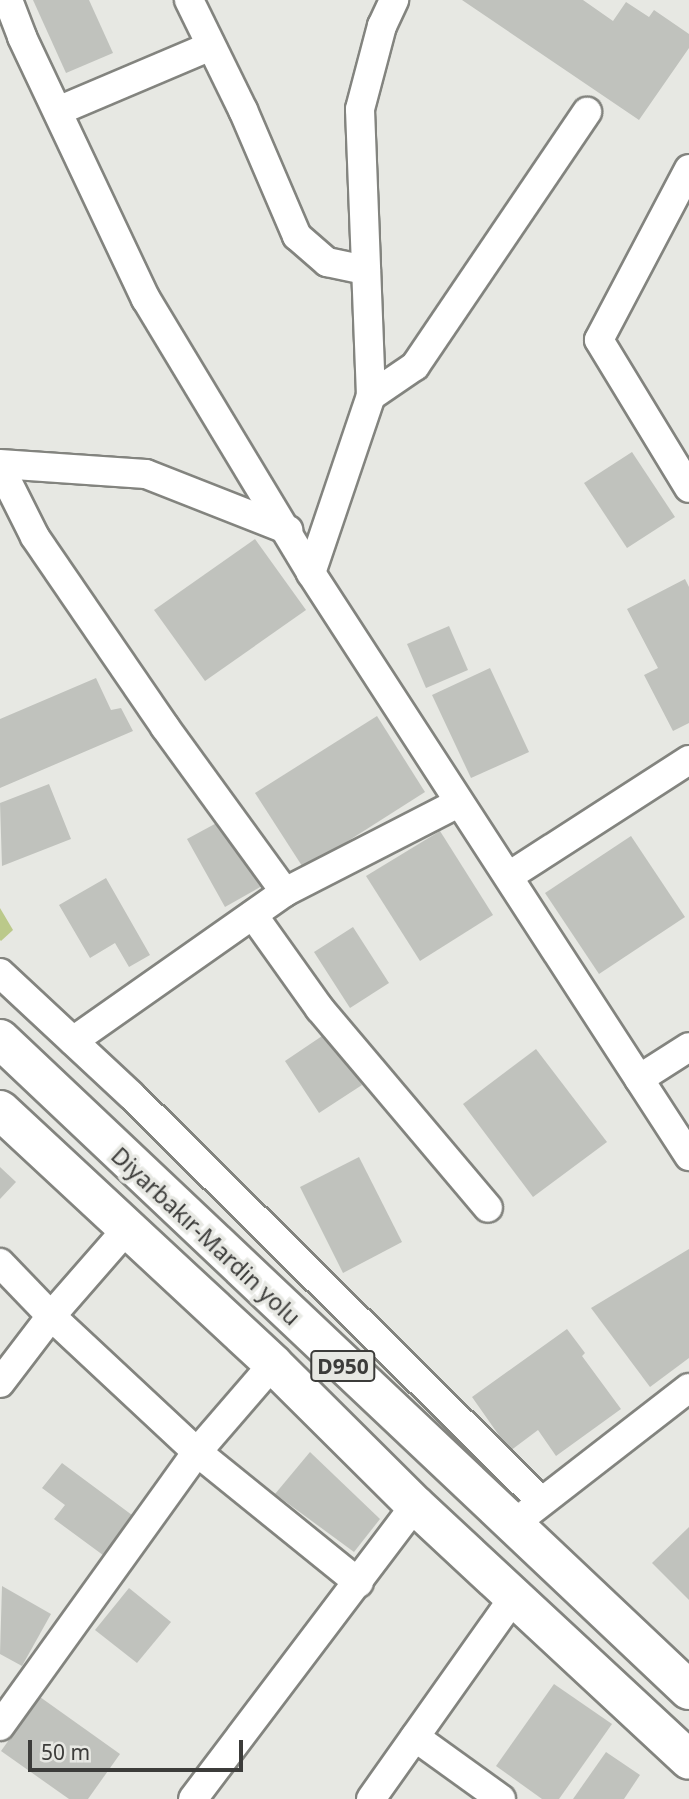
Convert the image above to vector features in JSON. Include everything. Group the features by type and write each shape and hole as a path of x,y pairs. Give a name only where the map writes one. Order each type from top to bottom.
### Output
{"highway":[{"name":"Diyarbakır-Mardin yolu","path":"0,1040 527,1513 689,1690"},
{"name":"Diyarbakır-Mardin yolu","path":"0,1110 273,1363 415,1505 689,1760"}],"street":[{"path":"8,0 11,41 58,111 146,299 288,530 311,573 689,1156"},
{"path":"189,0 297,236 327,262 366,270"},
{"path":"311,573 371,396 360,108 382,26 394,0"},
{"path":"58,111 211,46"},
{"path":"371,396 415,366 587,112"},
{"path":"689,169 599,340 689,488"},
{"path":"285,892 165,727 35,537 0,466 146,474 288,530"},
{"path":"509,876 689,760"},
{"path":"73,1041 285,892 458,803"},
{"path":"253,915 320,1009 488,1208"},
{"path":"0,973 73,1041 527,1513 689,1388"},
{"path":"639,1079 689,1047"},
{"path":"0,1383 51,1316 127,1228"},
{"path":"0,1263 51,1316 197,1452 359,1583"},
{"path":"0,1726 197,1452 273,1363"},
{"path":"193,1799 227,1750 359,1583 415,1505"},
{"path":"371,1799 514,1597"},
{"path":"415,1737 501,1799"}],"green space":[{"path":"0,908 13,930 1,941 0,940"}],"building":[{"path":"33,0 89,0 113,53 66,73"},
{"path":"462,0 583,0 613,21 626,2 649,17 654,10 689,34 689,48 639,120"},
{"path":"632,452 675,517 627,548 584,483"},
{"path":"255,539 306,610 205,681 154,610"},
{"path":"685,579 689,587 689,723 673,731 644,675 658,668 627,609"},
{"path":"449,626 468,670 426,688 407,644"},
{"path":"490,668 529,752 471,778 432,695"},
{"path":"96,678 111,710 121,708 133,731 0,788 0,719"},
{"path":"377,716 425,792 304,869 255,793"},
{"path":"49,784 71,839 2,866 0,803"},
{"path":"224,819 262,886 225,907 187,839"},
{"path":"440,831 493,915 420,961 366,876"},
{"path":"631,836 685,917 599,974 545,893"},
{"path":"106,878 150,955 129,967 115,943 90,958 59,905"},
{"path":"353,927 389,983 350,1008 314,952"},
{"path":"328,1032 362,1085 319,1113 285,1061"},
{"path":"536,1049 607,1142 533,1197 463,1104"},
{"path":"359,1157 402,1242 343,1273 300,1187"},
{"path":"0,1167 16,1182 0,1199"},
{"path":"689,1249 689,1358 650,1387 591,1308"},
{"path":"567,1329 585,1353 582,1356 621,1409 556,1456 538,1430 510,1451 472,1397"},
{"path":"310,1452 380,1519 354,1552 275,1494"},
{"path":"62,1463 136,1518 107,1558 54,1519 65,1505 42,1488"},
{"path":"689,1527 689,1600 652,1563"},
{"path":"2,1586 51,1614 22,1666 0,1654"},
{"path":"129,1588 171,1622 137,1663 95,1630"},
{"path":"554,1684 612,1724 559,1799 542,1799 496,1766"},
{"path":"40,1697 120,1754 88,1799 69,1799 1,1751"},
{"path":"606,1752 640,1775 624,1799 573,1799"}]}
